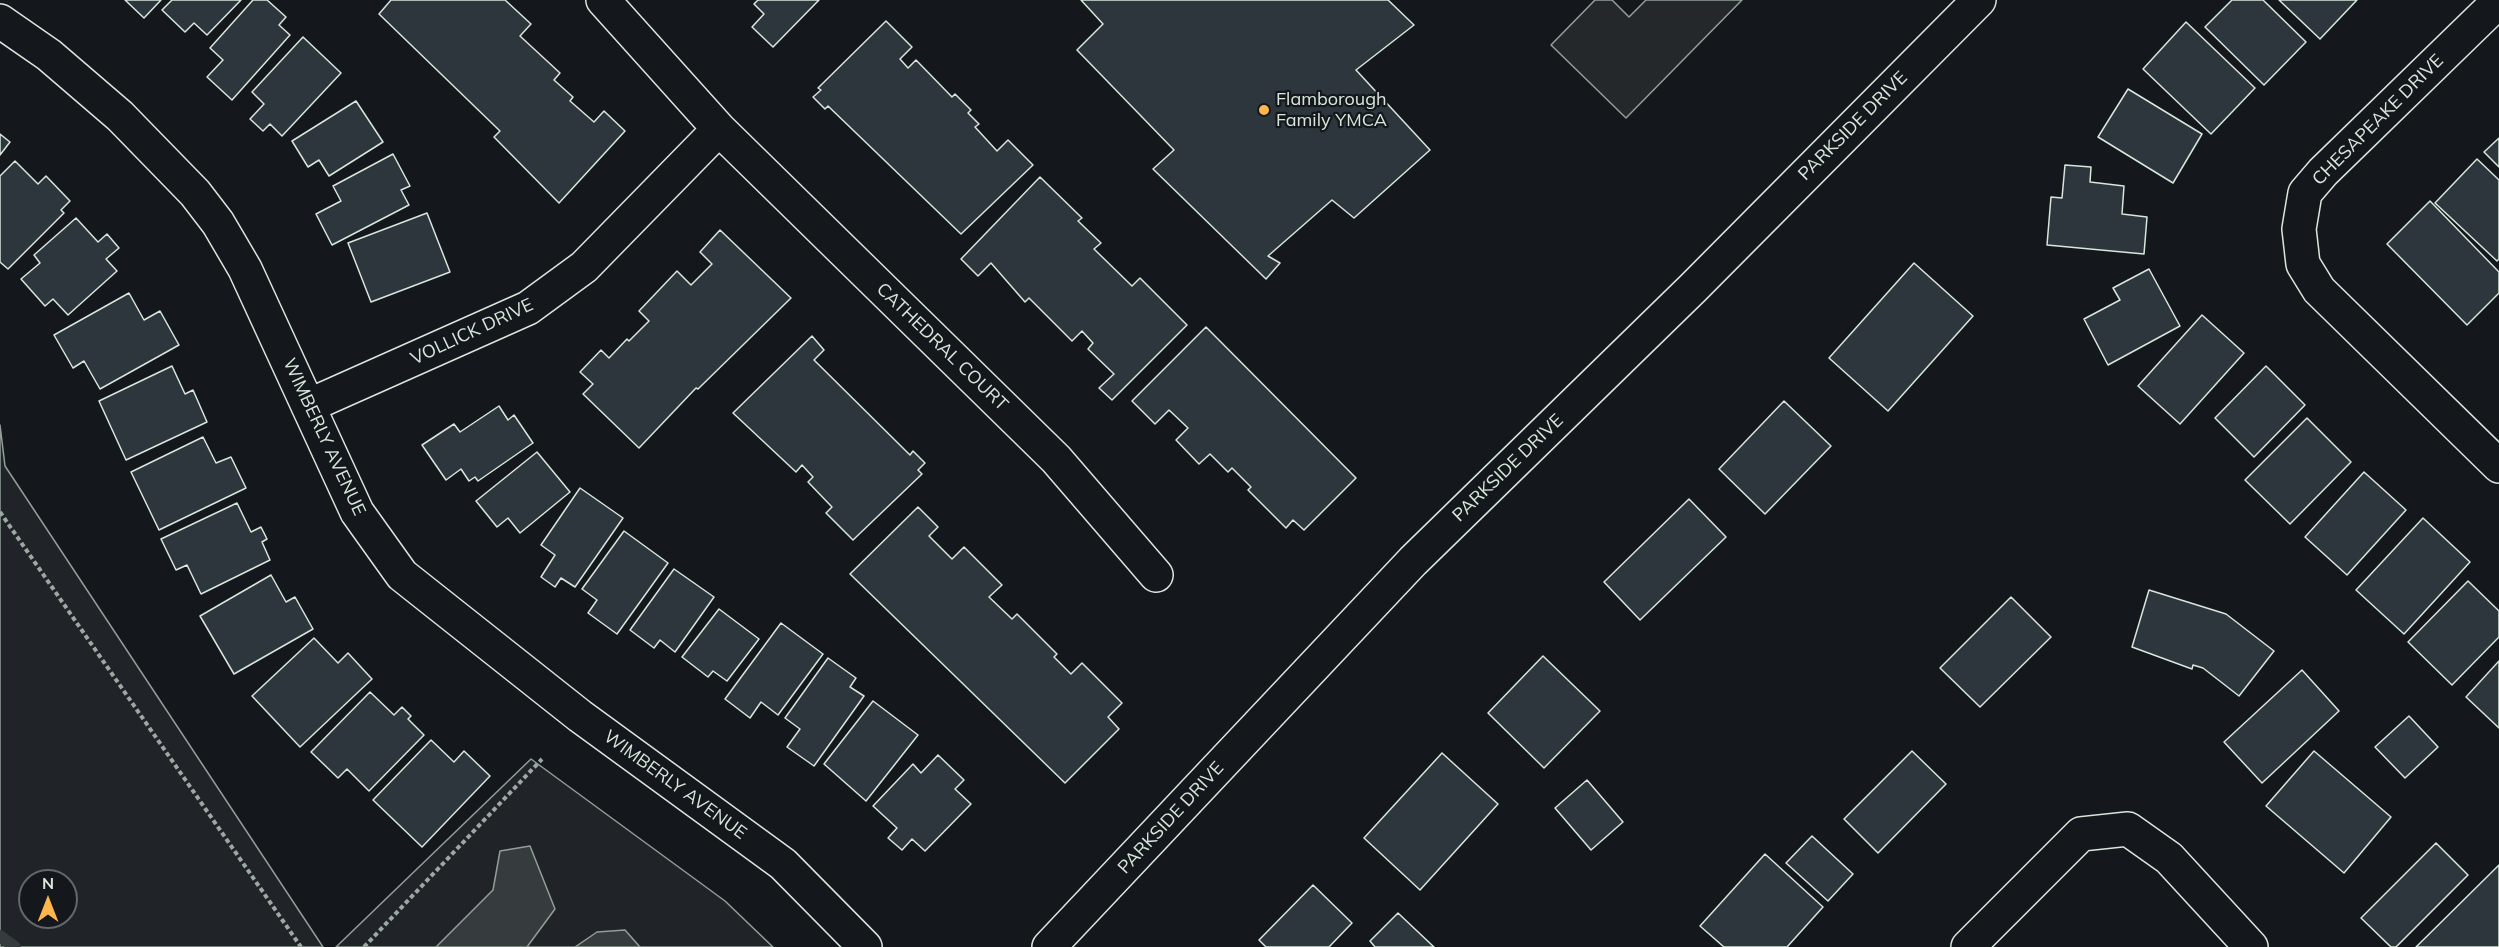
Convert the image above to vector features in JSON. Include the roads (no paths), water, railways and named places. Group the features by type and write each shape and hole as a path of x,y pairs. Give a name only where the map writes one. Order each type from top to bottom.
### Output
{"street":[{"name":"CATHEDRAL COURT","path":"603,0 719,129 1056,459 1156,575"},
{"name":"PARKSIDE DRIVE","path":"1048,947 1413,561 1701,279 1978,0"},
{"name":"CHESAPEAKE DRIVE","path":"2499,1 2323,172 2305,193 2299,229 2303,264 2319,290 2499,466"},
{"name":"WIMBERLY AVENUE","path":"0,21 49,55 120,116 195,192 223,231 245,269 357,512 402,575 580,716 783,864 866,947"},
{"name":"VOLLICK DRIVE","path":"308,406 536,303 584,267 719,129"},
{"path":"1968,947 2081,834 2128,829 2169,858 2252,947"}],"waterway":[{"path":"0,936 15,947"}],"place":[{"name":"Flamborough Family YMCA","path":"1264,110"}]}
